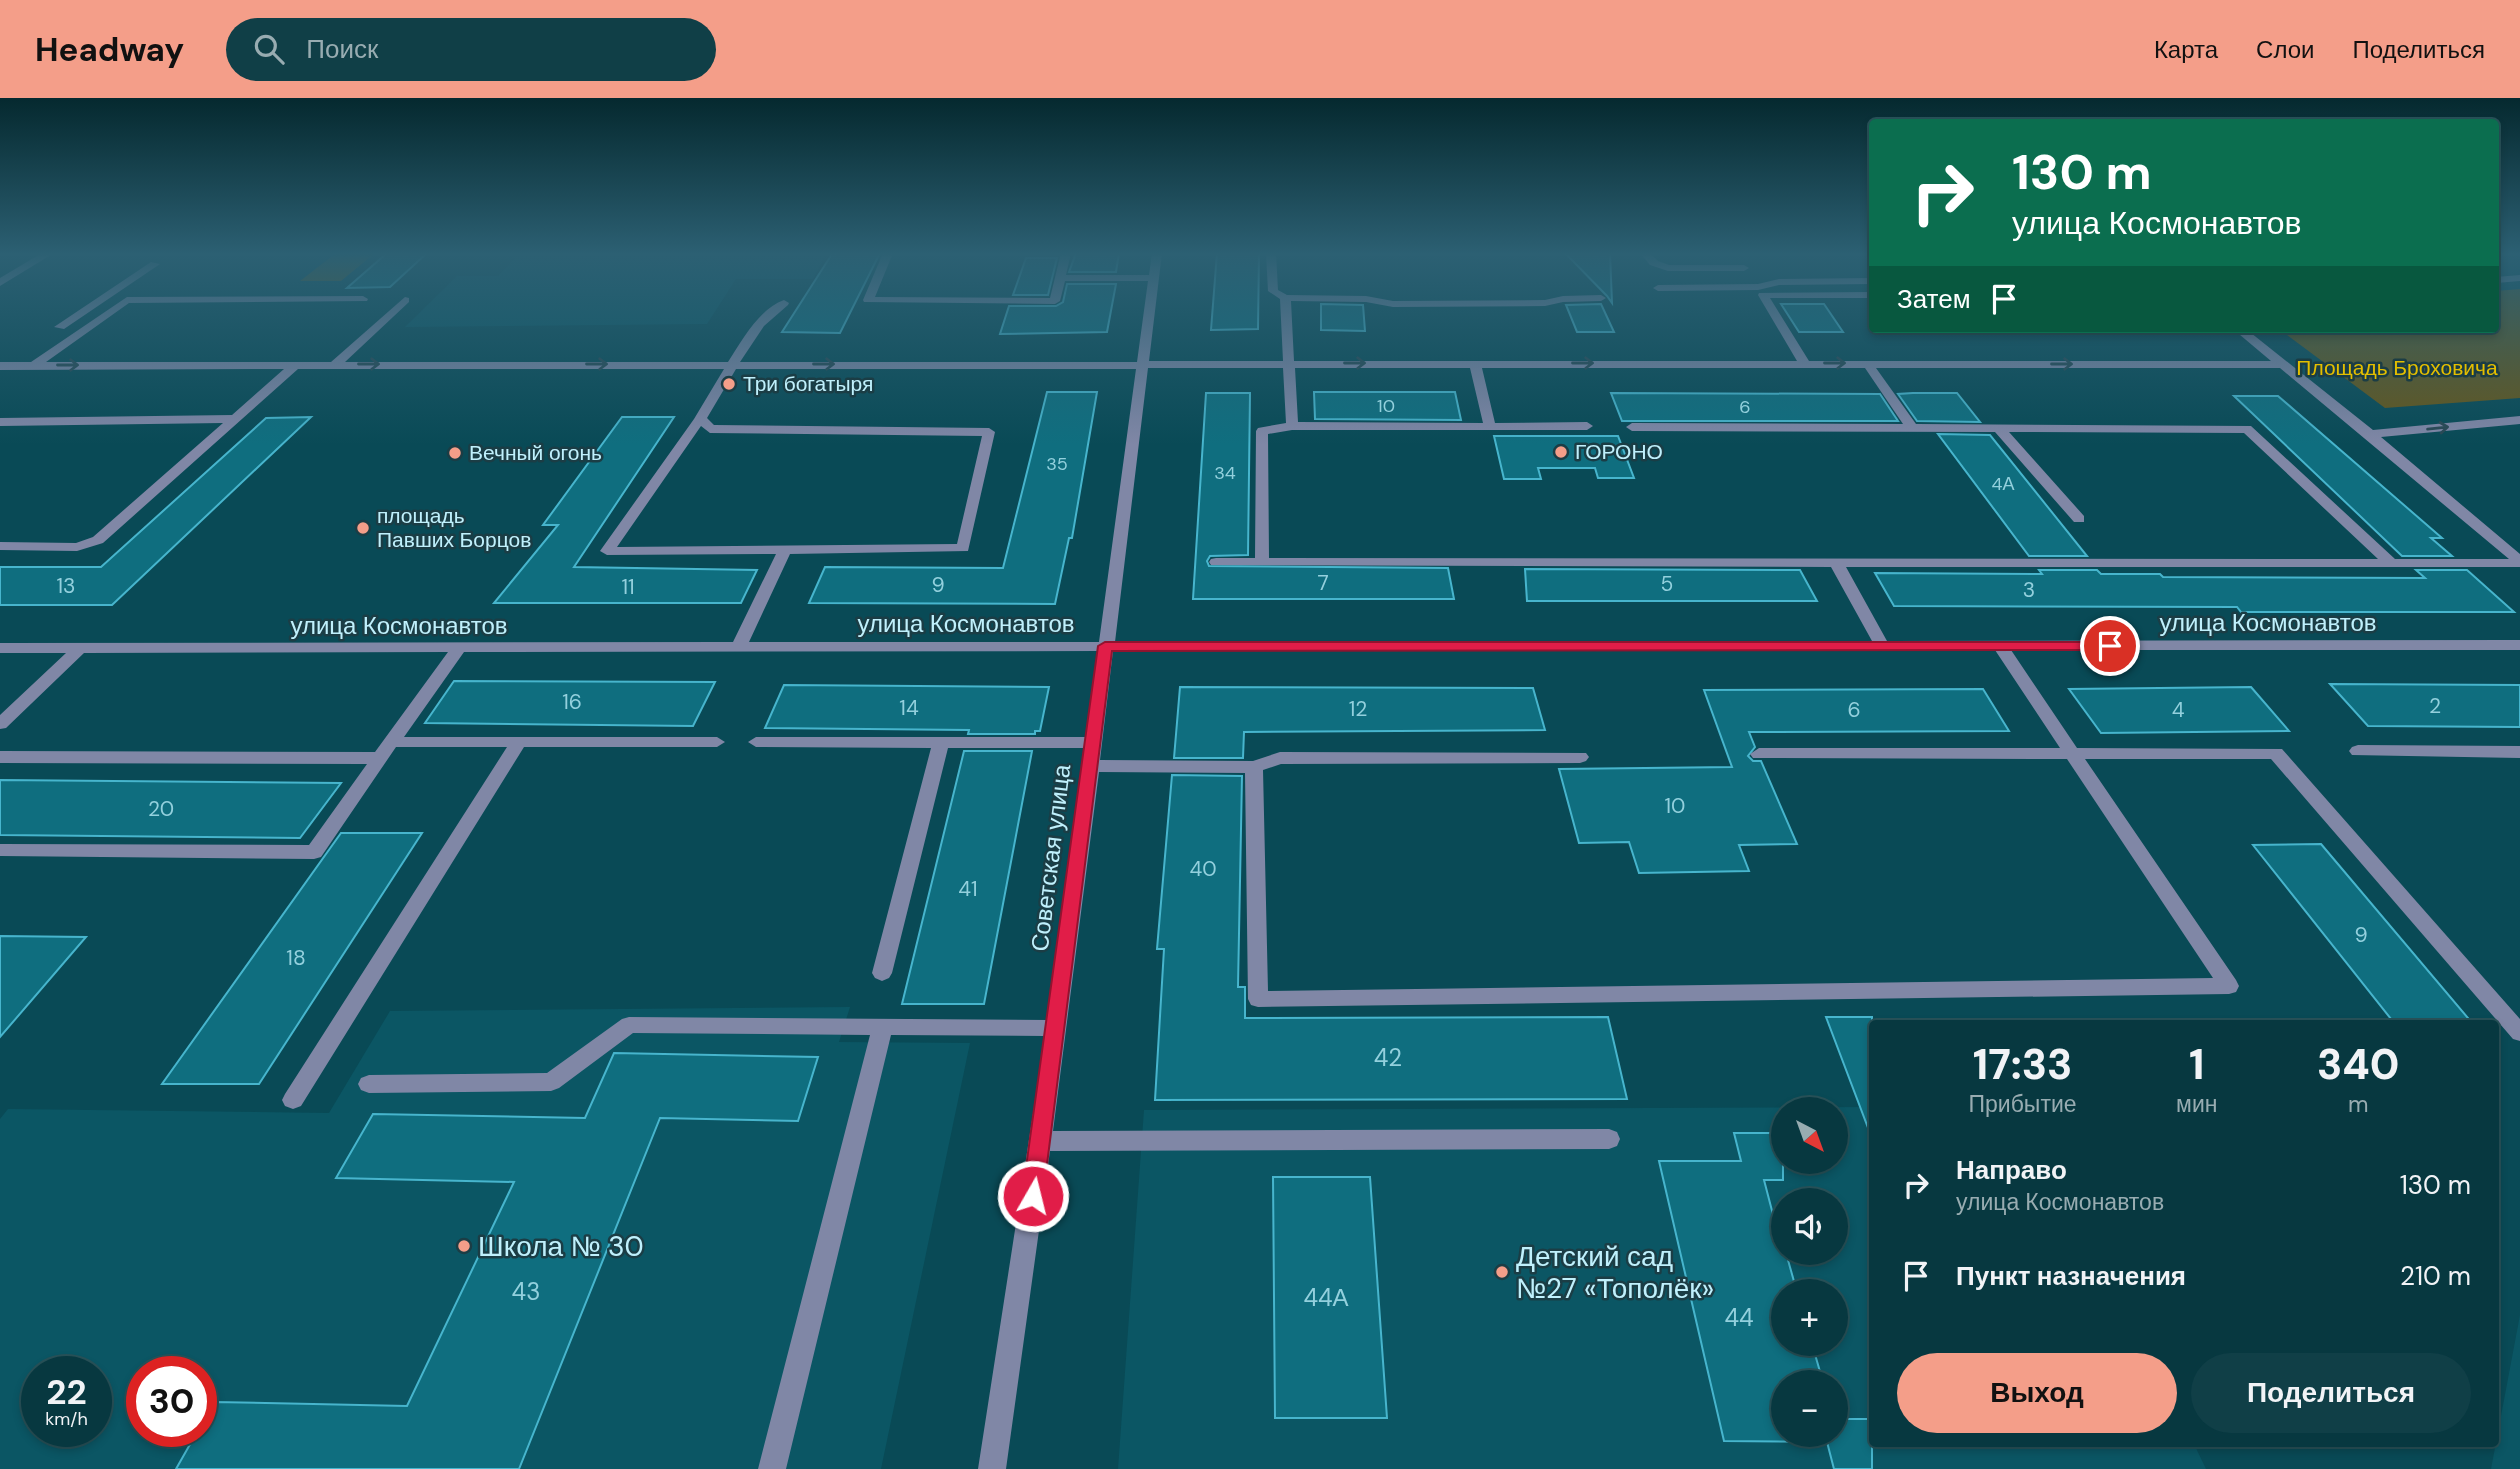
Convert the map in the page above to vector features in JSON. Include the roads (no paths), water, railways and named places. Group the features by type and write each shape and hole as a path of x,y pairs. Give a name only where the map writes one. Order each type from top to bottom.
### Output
{"street":[{"path":"60,327 75,317"},
{"path":"35,366 103,317"},
{"path":"336,364 387,317"},
{"path":"701,418 710,429 989,432 963,548 607,551 701,418 766,317"},
{"name":"Советская улица","path":"992,1469 1057,1028 1148,317"},
{"path":"1286,317 1292,426"},
{"path":"1777,317 1805,363"},
{"path":"2244,333 2370,434 2520,562"},
{"path":"1475,363 1490,427"},
{"path":"1867,363 1912,428"},
{"path":"0,546 77,547 98,540 297,364"},
{"path":"0,366 2283,364"},
{"path":"0,422 235,419"},
{"path":"2370,434 2520,419"},
{"path":"1262,562 1262,431 1292,426 1587,426"},
{"path":"1632,427 2247,429 2391,563"},
{"path":"1999,429 2079,519"},
{"path":"739,647 786,548"},
{"path":"1216,562 2520,562"},
{"path":"1836,562 1883,647"},
{"name":"улица Космонавтов","path":"0,648 2520,645"},
{"path":"1254,766 1258,999 2229,986 2000,646"},
{"path":"0,724 80,648"},
{"path":"0,850 314,852 459,648"},
{"path":"392,742 717,742"},
{"path":"293,1100 519,742"},
{"path":"756,742 1092,743"},
{"path":"882,973 941,744"},
{"path":"2358,751 2520,752"},
{"path":"1759,754 2276,753 2520,1033"},
{"path":"0,757 380,758"},
{"path":"1089,766 1254,766 1280,758 1580,757"},
{"path":"369,1084 551,1082 629,1025 1057,1028"},
{"path":"772,1469 883,1027"},
{"path":"1041,1141 1609,1139"}],"place":[{"name":"Три богатыря","path":"729,384"},
{"name":"ГОРОНО","path":"1561,452"},
{"name":"Вечный огонь","path":"455,453"},
{"name":"площадь Павших Борцов","path":"363,528"},
{"name":"Школа № 30","path":"464,1246"},
{"name":"Детский сад №27 «Тополёк»","path":"1502,1272"}],"park label":[{"name":"Площадь Броховича","path":"2397,368"}]}
